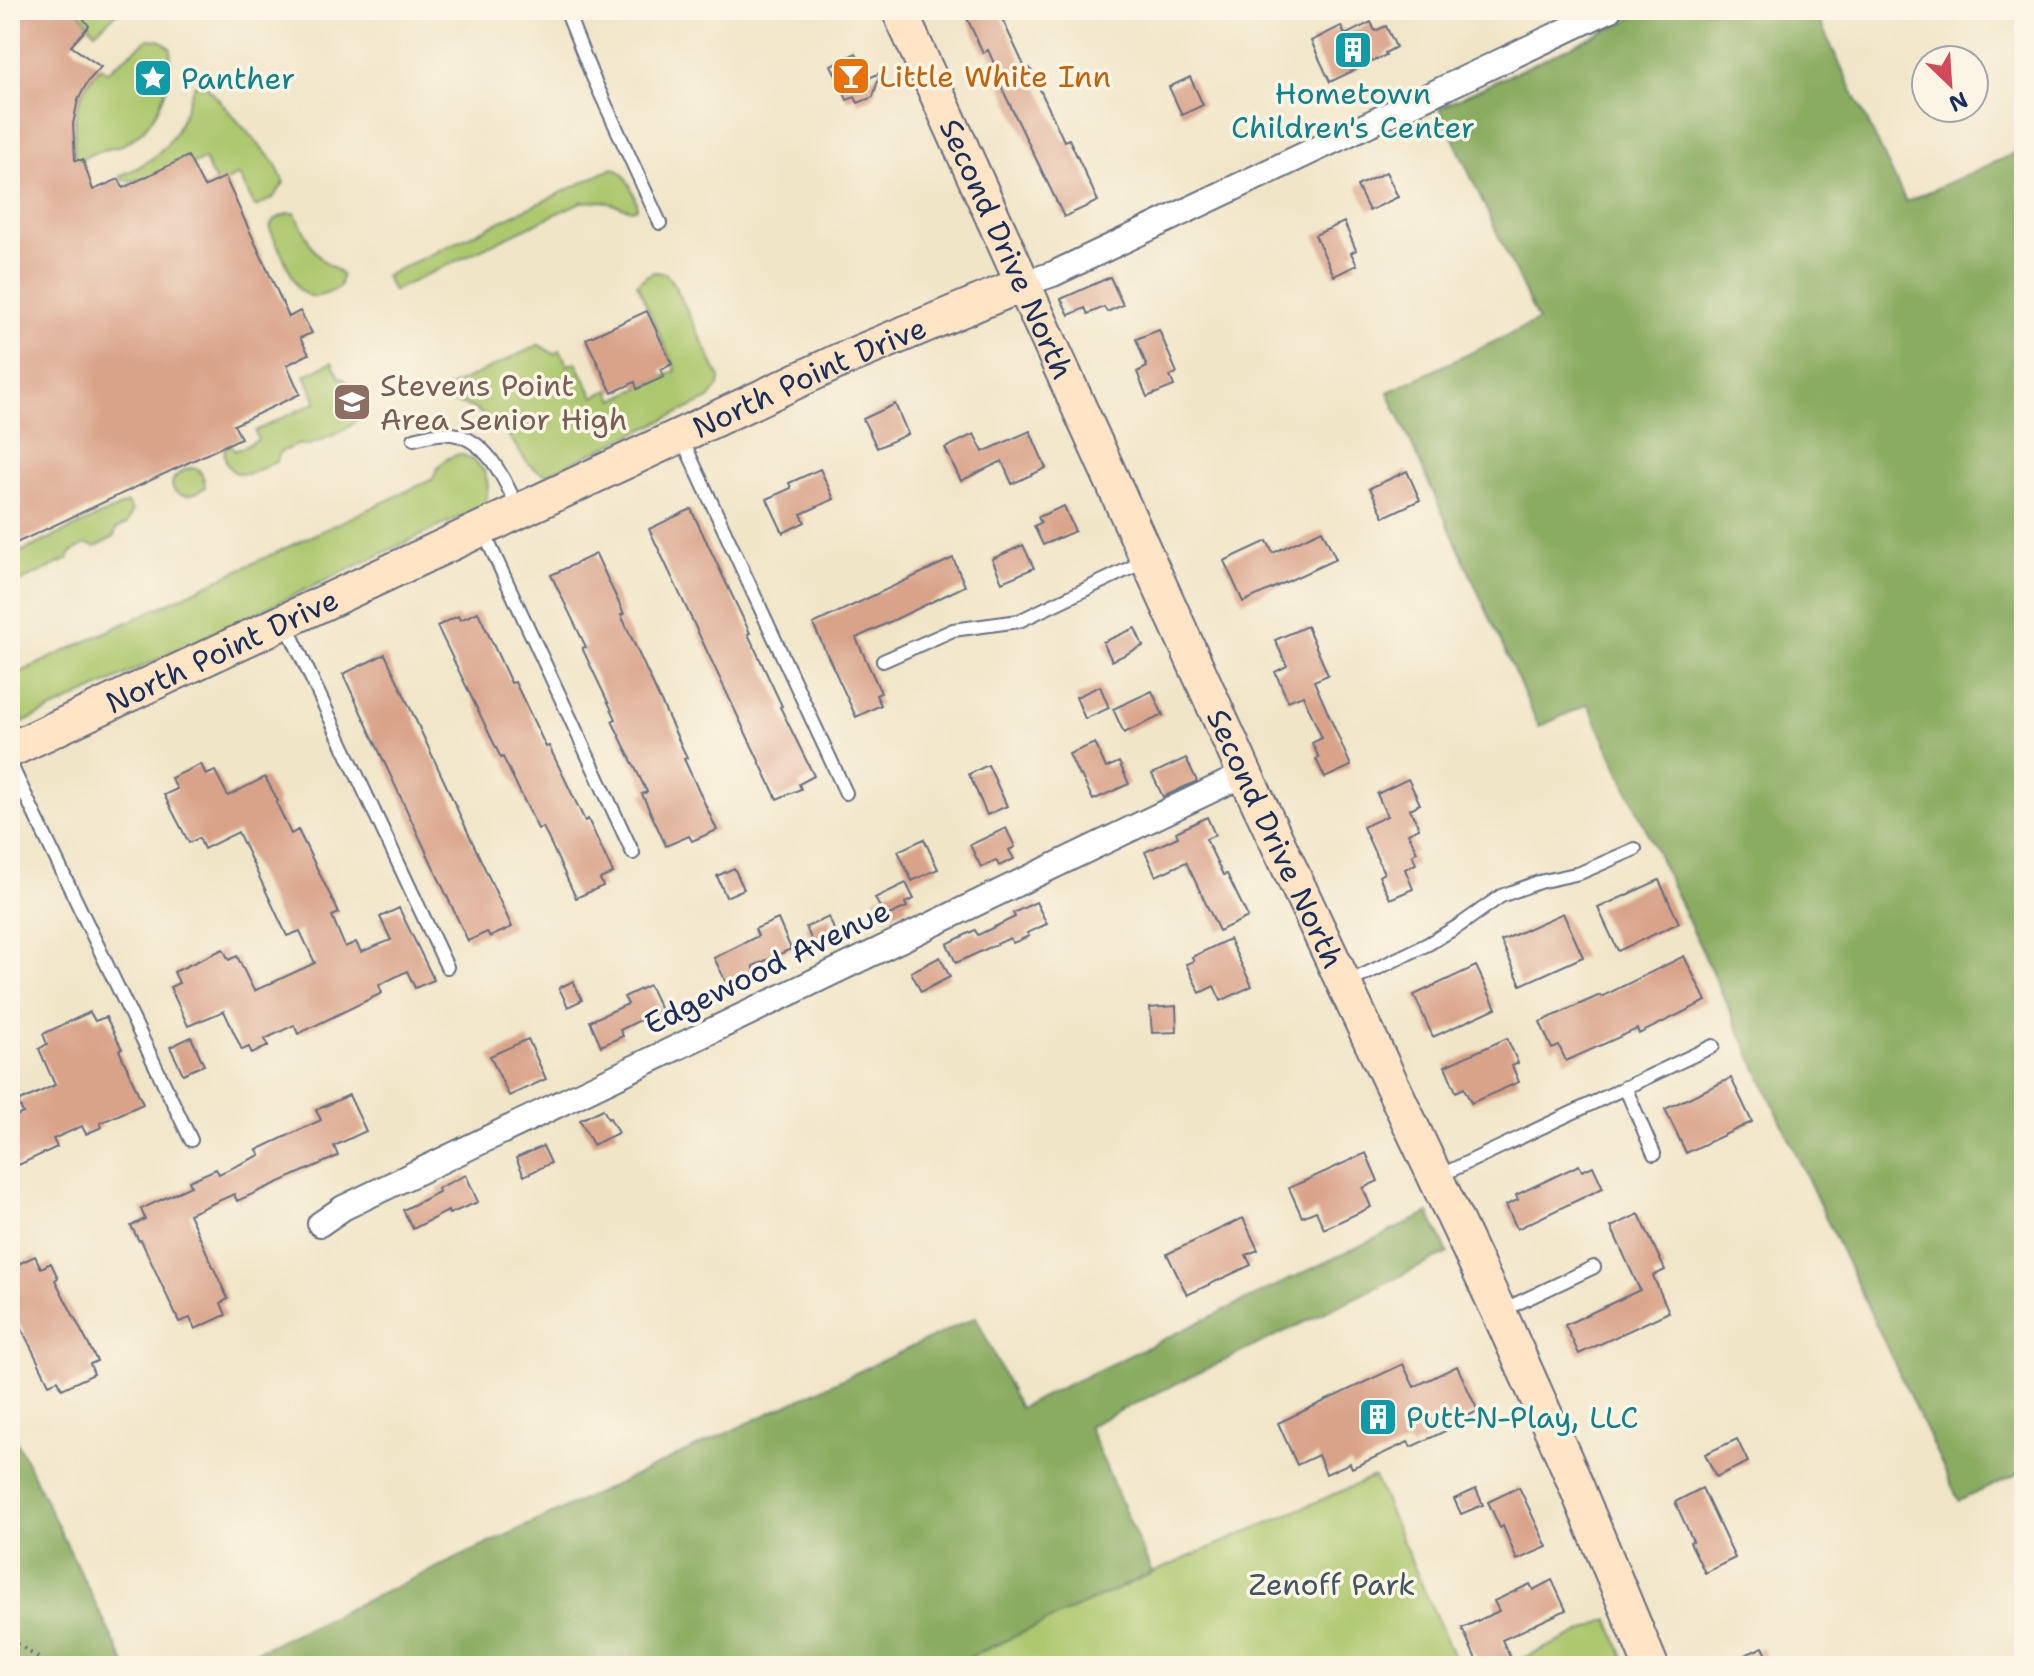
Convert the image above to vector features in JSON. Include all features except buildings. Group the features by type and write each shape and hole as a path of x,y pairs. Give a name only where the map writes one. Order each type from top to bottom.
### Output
{"street":[{"name":"Second Drive North","path":"899,10 1245,774 1499,1312 1567,1464 1651,1666"},
{"name":"North Point Drive","path":"10,750 839,361 1053,274 1609,10"},
{"name":"Edgewood Avenue","path":"320,1224 343,1208 1245,774"}],"lane":[{"path":"566,10 591,73 660,223"},
{"path":"414,439 452,434 478,446 502,474 520,511"},
{"path":"680,436 846,793"},
{"path":"482,528 633,853"},
{"path":"883,661 953,630 1019,621 1148,560"},
{"path":"285,621 447,967"},
{"path":"10,763 191,1140"},
{"path":"1344,985 1428,944 1501,896 1539,882 1580,873 1635,849"},
{"path":"1435,1178 1713,1046"},
{"path":"1625,1087 1654,1154"},
{"path":"1499,1312 1594,1267"}],"path":[{"path":"10,1639 50,1666"},
{"path":"1024,1666 1029,1663 1039,1666"}],"green space":[{"path":"77,10 121,10 95,32"},
{"path":"1649,10 1814,10 1906,202 2024,149 2024,1471 1959,1501 1588,704 1539,727 1388,392 1538,321 1439,108"},
{"path":"148,39 160,40 171,49 169,77 153,117 134,138 122,145 75,160 75,121 85,89 101,67 107,72"},
{"path":"198,82 203,82 275,163 284,183 273,198 255,207 239,175 217,185 204,159 141,188 137,179 122,180 120,176 150,160 168,142"},
{"path":"613,168 626,179 637,208 632,210 603,201 581,202 393,291 385,276"},
{"path":"294,213 320,257 342,275 339,288 313,296 298,288 270,229 274,221"},
{"path":"654,272 665,273 675,286 720,378 719,386 709,399 547,474 532,467 508,435 487,417 470,407 445,399 443,392 449,387 539,345 554,354 560,350 568,365 576,362 594,397 609,390 614,400 676,371 637,284"},
{"path":"332,362 339,377 349,384 359,404 357,419 338,433 307,446 299,444 280,452 277,461 252,472 234,472 226,462 225,448 231,445 235,451 258,440 255,431 317,402 305,375"},
{"path":"460,454 476,462 485,474 488,489 483,506 10,729 10,677 433,479 442,463"},
{"path":"189,468 198,469 205,487 195,493 180,494 174,491 174,480"},
{"path":"127,503 132,511 127,524 116,529 114,537 95,547 86,544 71,552 68,559 17,583 10,579 10,557"},
{"path":"1429,1213 1448,1253 1088,1426 1152,1573 950,1666 225,1666 976,1317 1019,1408"},
{"path":"10,1428 126,1666 10,1666"},
{"name":"Zenoff Park","path":"1374,1477 1458,1666 950,1666 1152,1573"},
{"path":"1609,1619 1627,1666 1506,1666"}],"place":[{"name":"Hometown Children's Center","path":"1353,50"},
{"name":"Little White Inn","path":"851,76"},
{"name":"Panther","path":"153,78"},
{"name":"Stevens Point Area Senior High","path":"352,402"},
{"name":"Putt-N-Play, LLC","path":"1378,1417"}]}
